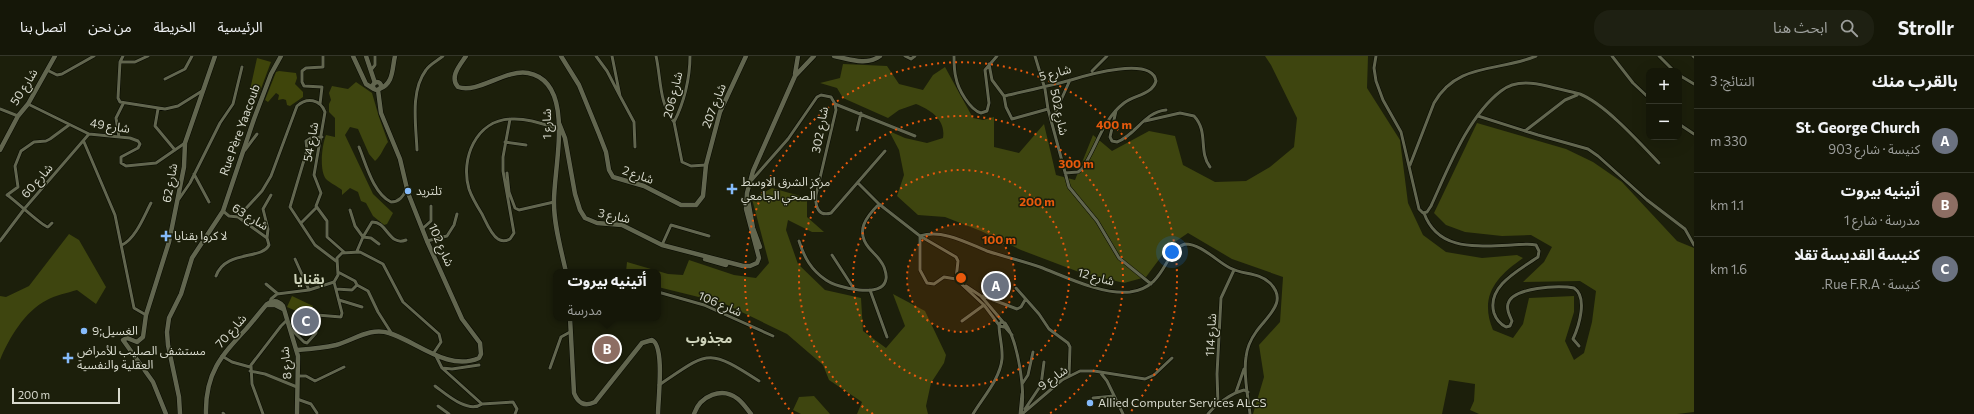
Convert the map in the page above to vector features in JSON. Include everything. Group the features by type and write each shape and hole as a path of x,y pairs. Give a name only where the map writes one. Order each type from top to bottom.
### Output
{"street":[{"name":"شارع 50","path":"0,150 18,116 28,104 55,56"},
{"path":"46,70 57,75 62,74 94,56"},
{"path":"123,56 120,62 118,98 123,104 158,109 173,108 204,90"},
{"path":"120,62 135,62 148,56"},
{"path":"164,79 185,69 192,56"},
{"name":"شارع 62","path":"166,414 153,382 124,343 124,339 127,338 136,343 141,341 146,315 169,242 184,167 185,143 215,56"},
{"name":"Rue Père Yaacoub","path":"180,414 179,397 168,345 167,326 181,294 192,258 223,212 241,154 271,74 281,56"},
{"path":"320,104 322,87 304,86 302,82 302,71 306,68 323,67 323,56"},
{"path":"352,56 364,79 377,86 386,80 391,72 395,56"},
{"name":"شارع 102","path":"366,56 377,86 381,113 400,159 407,187 422,229 462,319 480,343 482,352 479,358 469,360 434,355"},
{"path":"371,71 375,65 376,56"},
{"path":"417,150 416,100 419,83 426,70 442,56"},
{"name":"شارع 1","path":"466,56 456,73 454,80 458,87 468,89 509,75 530,74 542,80 553,92 557,104 559,123 554,202 565,269"},
{"name":"شارع 2","path":"560,56 579,85 601,140 609,170 613,177 644,186 681,205 694,205 703,196 706,165"},
{"path":"596,56 607,71 633,120 635,147"},
{"path":"612,56 620,96"},
{"path":"656,56 662,98 668,116 674,122"},
{"name":"شارع 206","path":"690,56 687,84 674,122 682,162 691,166 706,165"},
{"name":"شارع 207","path":"706,165 720,112 746,56"},
{"path":"795,76 798,56"},
{"path":"795,76 814,56"},
{"path":"834,56 872,61 880,56"},
{"path":"905,56 910,59 915,56"},
{"path":"954,56 958,85 972,107 981,113 987,111 989,106 984,73 996,56"},
{"name":"شارع 502","path":"1035,56 1044,86 1048,109 1065,173"},
{"path":"1090,72 1108,56"},
{"path":"1376,56 1374,68 1376,81 1383,100 1401,132 1410,165 1419,209 1424,213 1435,231 1453,243 1474,245 1536,245 1539,251 1538,257 1515,272 1502,285 1495,296 1493,304 1495,315 1501,324 1506,327 1510,326 1512,322 1508,313 1508,304 1515,294 1536,289 1574,288 1578,291 1581,298 1577,329 1573,339 1579,346"},
{"path":"1410,165 1434,103 1438,96 1453,81 1473,72 1507,66 1536,56"},
{"path":"1612,56 1633,83 1646,95"},
{"path":"1659,56 1671,68"},
{"path":"989,64 992,80 1004,96 1011,119 1048,109"},
{"name":"شارع 5","path":"1004,96 1070,80 1111,66 1130,64 1143,66 1153,74 1156,81 1154,87 1124,103 1107,122 1082,168 1078,172 1065,173"},
{"path":"176,202 194,174 220,123 233,104 242,67"},
{"name":"شارع 3","path":"559,123 565,138 575,194 580,210 585,218 597,223 628,227 662,245 712,262 743,268 751,268 757,266 760,262 761,255 750,212 747,192 753,171 795,76"},
{"path":"1682,77 1694,84"},
{"path":"1052,120 1070,80"},
{"path":"1424,213 1431,206 1458,150 1478,116 1502,90 1521,83 1532,83 1579,94 1605,111 1634,136 1660,163"},
{"path":"1525,131 1566,100 1579,94"},
{"name":"شارع 302","path":"751,181 788,139 817,97 821,95 828,95 835,104 834,119 816,195 816,205 818,210 824,214 831,213 858,184"},
{"name":"شارع 54","path":"238,217 262,192 271,176 297,106 307,100 320,104 325,112 322,138 314,175 321,193 317,207"},
{"name":"شارع 49","path":"28,104 89,134 136,140 140,144 138,148 121,157 121,163 126,166 156,163 185,143"},
{"path":"120,137 116,118 123,104"},
{"path":"835,104 861,113 915,136"},
{"path":"0,109 18,116"},
{"path":"158,109 155,126 175,150"},
{"path":"1116,111 1110,134 1112,141 1117,142 1145,121 1152,113 1166,110"},
{"path":"857,130 861,113"},
{"path":"1145,121 1180,113 1194,116 1202,126 1205,161 1210,167"},
{"path":"1478,116 1525,131 1584,147 1593,152 1646,200 1685,229 1694,245"},
{"path":"510,119 503,157 504,181 514,230 513,237 506,241 499,240 475,202 469,188 467,170 469,153 478,134 492,123 510,119 530,120 559,129"},
{"path":"52,223 45,227 25,208 7,195 18,187 15,166 18,156 28,144 46,141 69,125"},
{"path":"1682,126 1694,134"},
{"name":"شارع 60","path":"0,241 25,208 84,142 89,134"},
{"path":"241,154 257,134"},
{"path":"322,138 311,138 306,141 307,150 290,205 315,245 336,261"},
{"path":"84,142 115,215 134,308 146,315"},
{"path":"505,142 526,145"},
{"path":"359,147 378,190 386,200 391,202 398,200 403,195 407,187"},
{"path":"885,152 858,184 879,204 920,236 956,256 958,261 956,279"},
{"path":"507,173 511,199 517,209 554,202"},
{"path":"1065,173 1071,191 1097,221 1118,256 1151,284"},
{"path":"194,174 209,202"},
{"path":"267,238 268,229 263,209 271,195"},
{"path":"122,245 132,237 151,203"},
{"path":"799,241 809,265 826,281 854,289 870,290 884,283 886,278 880,258 866,244 861,231 868,216 879,204"},
{"path":"422,229 431,221 431,206"},
{"path":"300,223 317,207 327,221 327,237 344,252"},
{"path":"350,210 355,226 363,237 371,238 379,244"},
{"name":"شارع 63","path":"216,276 220,268 228,261 246,254 264,250 269,245 267,238 238,217 229,216 223,212"},
{"path":"427,241 447,236 454,225 457,214"},
{"path":"357,251 370,223 375,222 384,227 394,240 402,242 406,240"},
{"path":"662,245 671,225 709,236"},
{"name":"شارع 12","path":"920,236 932,234 956,238 986,250 1104,290 1130,292 1142,289 1151,284 1159,277 1179,247 1185,244 1199,248 1234,270 1253,274 1267,280 1273,287 1277,298 1276,304 1272,313 1252,338 1236,393"},
{"path":"920,236 920,270 926,283 934,284 944,277 956,279 984,305 1013,337 1022,384 1021,414"},
{"path":"290,328 304,342 307,343 316,333 317,315 337,318 341,316 339,300 334,282 338,272 336,261 338,256 344,252 357,251 375,258 383,264 403,302 439,334 440,342 434,355"},
{"path":"832,255 854,289"},
{"path":"295,259 310,290"},
{"name":"شارع 114","path":"1218,404 1217,374 1222,298 1234,270"},
{"path":"338,272 355,281 357,285 368,290 378,312 392,334"},
{"path":"270,302 278,294 310,290 334,282"},
{"path":"266,284 278,294"},
{"path":"336,289 352,290 357,285"},
{"path":"964,286 981,296 1017,309 1021,307 1025,300"},
{"path":"1016,288 1025,300 1039,314 1049,329 1070,345 1069,376"},
{"path":"870,290 888,337"},
{"name":"شارع 106","path":"661,293 711,308 773,336"},
{"path":"973,414 999,372 1002,358 1000,338 1001,325 993,310 981,296"},
{"path":"339,300 362,307"},
{"name":"شارع 70","path":"206,414 210,380 222,356 270,302"},
{"name":"شارع 8","path":"270,302 280,302 297,350 297,414"},
{"path":"962,321 984,305"},
{"path":"263,414 253,387 250,369 287,320"},
{"path":"570,321 574,393 578,402 588,405 595,402 642,343 649,340 656,343 659,353 658,414"},
{"path":"297,350 338,344 369,333 384,332 392,334 434,355 442,368 482,404"},
{"path":"550,368 561,337 570,332"},
{"path":"1022,384 1028,374 1033,352"},
{"path":"222,356 232,362 297,387"},
{"path":"659,385 692,362 708,357 725,360 759,381"},
{"name":"شارع 9","path":"1021,414 1024,410 1069,376 1085,370 1145,379 1154,375 1172,358"},
{"path":"1024,410 1041,385 1044,362"},
{"path":"442,368 452,369 479,365"},
{"name":"شارع 12","path":"1245,366 1250,414"},
{"path":"298,376 306,376 315,381 344,367"},
{"path":"1100,372 1107,381 1123,414"},
{"path":"435,386 464,406 477,407 482,404 514,402 517,409 515,414"},
{"path":"1208,414 1218,404 1236,393 1244,390 1248,393"},
{"path":"694,414 698,404 702,400 713,394 720,393 737,398 750,414"},
{"path":"1093,398 1114,396"},
{"path":"297,399 311,404 317,414"},
{"path":"438,406 449,414"}],"green space":[{"path":"1265,56 1368,56 1367,88 1400,140 1408,203 1423,235 1446,252 1482,258 1517,255 1523,258 1505,272 1498,280 1489,297 1489,318 1493,330 1513,338 1523,324 1529,298 1574,296 1574,312 1565,341 1574,360 1584,353 1592,322 1596,291 1580,281 1523,282 1544,262 1552,247 1531,235 1502,236 1465,232 1446,225 1434,213 1477,123 1566,149 1593,162 1622,182 1677,241 1694,248 1694,412 1677,414 1479,414 1470,410 1474,401 1475,384 1449,380 1442,414 1253,414 1264,377 1259,345 1280,322 1283,277 1232,259 1188,233 1169,246 1146,277 1124,283 1079,272 1021,250 981,231 945,217 918,215 897,196 904,175 899,150 889,131 905,138 927,143 943,138 940,121 927,109 916,104 899,110 888,118 843,98 837,88 820,83 840,78 843,64 887,66 899,84 923,90 933,75 945,67 973,118 983,120 994,117 994,147 1019,153 1044,124 1056,175 1075,180 1093,135 1112,151 1149,131 1175,136 1183,165 1215,182 1246,181 1270,167 1294,147 1297,118 1271,65"},
{"path":"257,58 271,62 259,94 250,90"},
{"path":"276,72 296,73 297,78 295,84 303,92 303,97 290,106 287,105 286,100 278,100 279,95 276,93 268,102 265,100"},
{"path":"356,82 372,93 388,142 375,161 369,154 358,129 350,127 345,135 373,194 393,213 387,224 384,225 373,216 366,203 361,201 358,192 350,188 342,195 342,190 326,179 322,170 322,151 326,135 335,137 335,118 329,112 329,104 331,100 329,93 332,86 348,89"},
{"path":"772,188 807,198 807,217 824,232 812,232 788,220 786,230 798,264 825,290 861,298 863,331 886,348 905,326 893,294 925,311 946,355 944,363 931,383 926,406 928,414 857,414 862,402 829,380 823,365 787,334 723,303 661,288 661,272 683,275 689,260 734,275 756,278 769,263 752,199"},
{"path":"69,234 79,240 106,287 96,304 77,290 54,297 39,305 25,318 13,334 0,360 0,296 6,297 29,286"},
{"path":"627,262 651,269 626,269"},
{"path":"292,296 313,306 308,316 287,307"},
{"path":"814,396 830,414 801,414 793,410 799,397"}],"place":[{"name":"مركز الشرق الاوسط الصحي الجامعي","path":"732,189"},
{"name":"تلتريد","path":"408,191"},
{"name":"لا كروا بقنايا","path":"166,236"},
{"name":"St. George Church","path":"996,286"},
{"name":"كنيسة القديسة تقلا","path":"306,321"},
{"name":"الغسيل;9","path":"84,331"},
{"name":"أتينيه بيروت","path":"607,349"},
{"name":"مستشفى الصليب للأمراض العقلية والنفسية","path":"68,358"},
{"name":"Allied Computer Services ALCS","path":"1090,403"}],"district":[{"name":"بقنايا","path":"309,279"},
{"name":"مجذوب","path":"709,338"}]}
